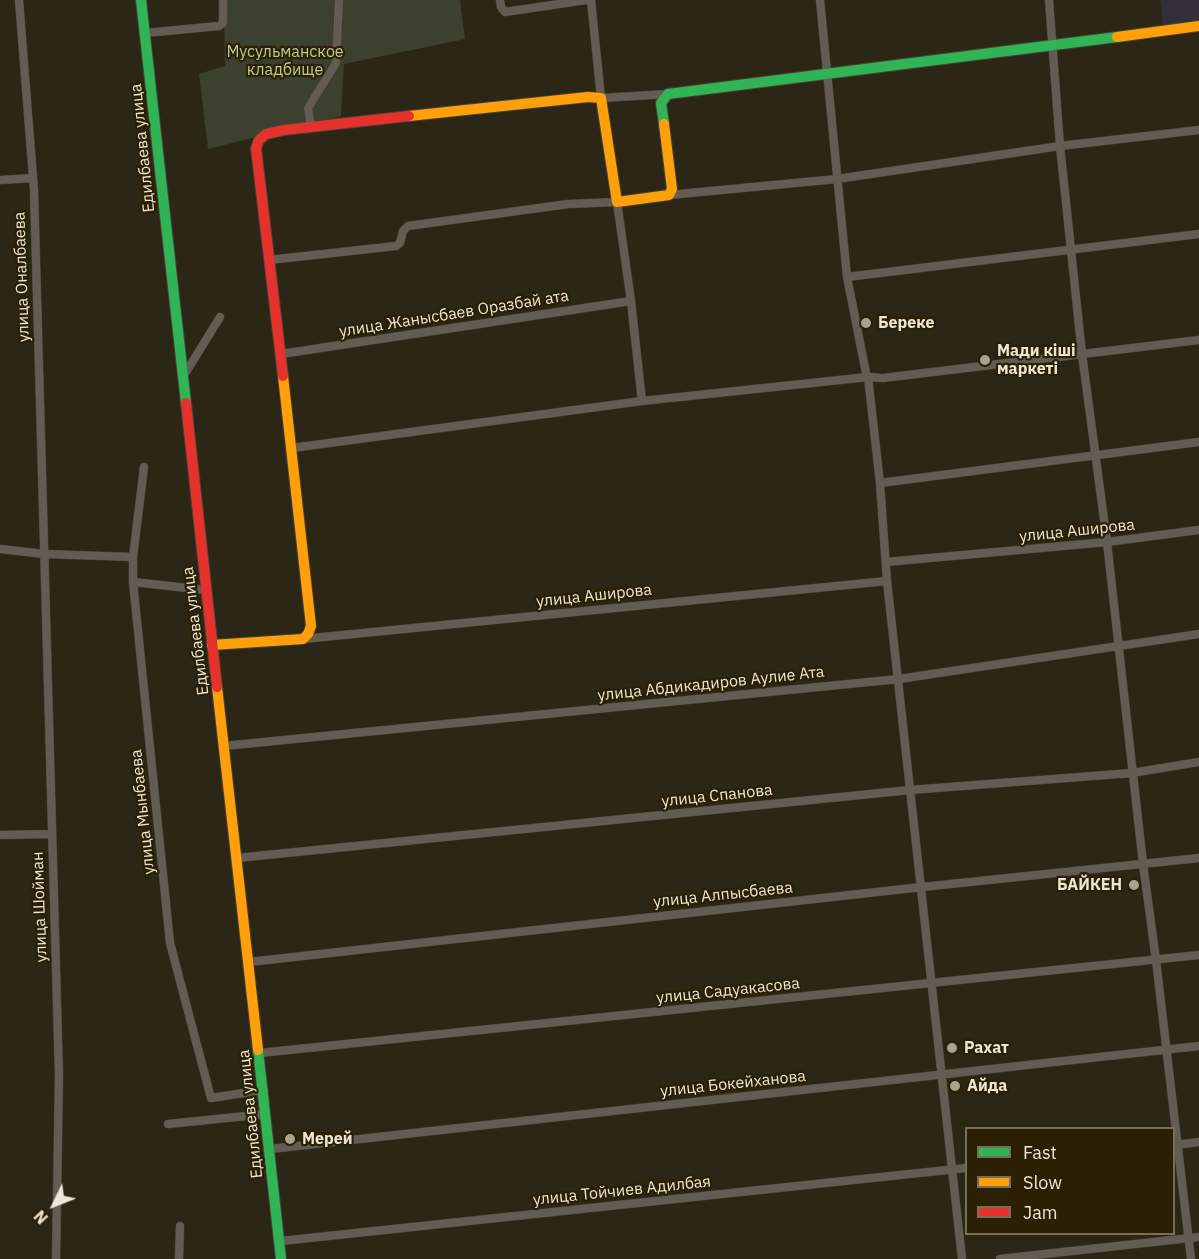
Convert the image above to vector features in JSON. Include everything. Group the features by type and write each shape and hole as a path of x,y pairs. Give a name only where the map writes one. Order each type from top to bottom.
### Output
{"street":[{"name":"улица Оналбаева","path":"19,0 33,177 44,554"},
{"name":"Едилбаева улица","path":"141,0 281,1241 281,1259"},
{"path":"145,33 219,26 223,23 223,0"},
{"path":"311,127 308,108 336,63 339,0"},
{"path":"500,0 505,12 586,0"},
{"path":"591,0 601,98 631,301 642,401"},
{"path":"820,0 847,277 868,377 880,483 887,581 962,1259"},
{"path":"1048,0 1060,146 1082,354 1107,542 1174,1127"},
{"path":"212,645 303,639 311,626 256,148 259,140 266,134 311,127 588,97 668,94 1199,26"},
{"path":"668,94 661,103 672,189 669,195"},
{"path":"269,260 396,246 400,243 408,226 568,204 617,202 837,178 1060,146 1199,130"},
{"path":"0,180 33,177"},
{"path":"847,277 1199,234"},
{"name":"улица Жанысбаев Оразбай ата","path":"281,354 631,301"},
{"path":"183,377 220,317"},
{"path":"292,448 642,401 868,377 883,378 1199,340"},
{"path":"880,483 1199,442"},
{"name":"улица Мынбаева","path":"144,467 133,582 170,943 211,1098 264,1090"},
{"name":"улица Аширова","path":"886,562 1107,542 1199,530"},
{"path":"0,549 44,554 134,557"},
{"name":"улица Шойман","path":"44,554 59,1075 56,1259"},
{"name":"улица Аширова","path":"303,639 887,581"},
{"path":"133,582 206,590"},
{"name":"улица Абдикадиров Аулие Ата","path":"224,746 899,679 1199,634"},
{"name":"улица Спанова","path":"237,858 910,790 1132,773 1199,762"},
{"path":"0,835 52,834"},
{"name":"улица Алпысбаева","path":"249,962 922,886 1199,858"},
{"name":"улица Садуакасова","path":"260,1053 1199,955"},
{"name":"улица Бокейханова","path":"270,1149 1199,1046"},
{"path":"168,1124 266,1114"},
{"path":"1191,1259 1176,1145 1199,1142"},
{"name":"улица Тойчиев Адилбая","path":"281,1241 965,1168"},
{"path":"179,1259 180,1226"},
{"path":"1000,1259 1199,1237"}],"shaded area":[{"path":"1160,0 1199,0 1199,21 1163,25"}],"green space":[{"name":"Мусульманское кладбище","path":"224,0 460,0 465,39 344,64 341,116 208,149 199,74 225,66"}],"traffic: fast":[{"path":"141,0 186,403"},
{"path":"664,124 661,103 668,94 1117,37"},
{"path":"258,1050 281,1259"}],"traffic: slow":[{"path":"1117,37 1199,26"},
{"path":"409,116 588,97 601,98 617,202 669,195 672,189 664,124"},
{"path":"212,645 303,639 311,626 283,376"},
{"path":"217,687 258,1050"}],"traffic: jam":[{"path":"283,376 256,148 259,140 266,134 284,130 409,116"},
{"path":"186,403 217,687"}],"place":[{"name":"Береке","path":"866,323"},
{"name":"Мади кіші маркеті","path":"985,360"},
{"name":"БАЙКЕН","path":"1134,885"},
{"name":"Рахат","path":"952,1048"},
{"name":"Айда","path":"955,1086"},
{"name":"Мерей","path":"290,1139"}]}
